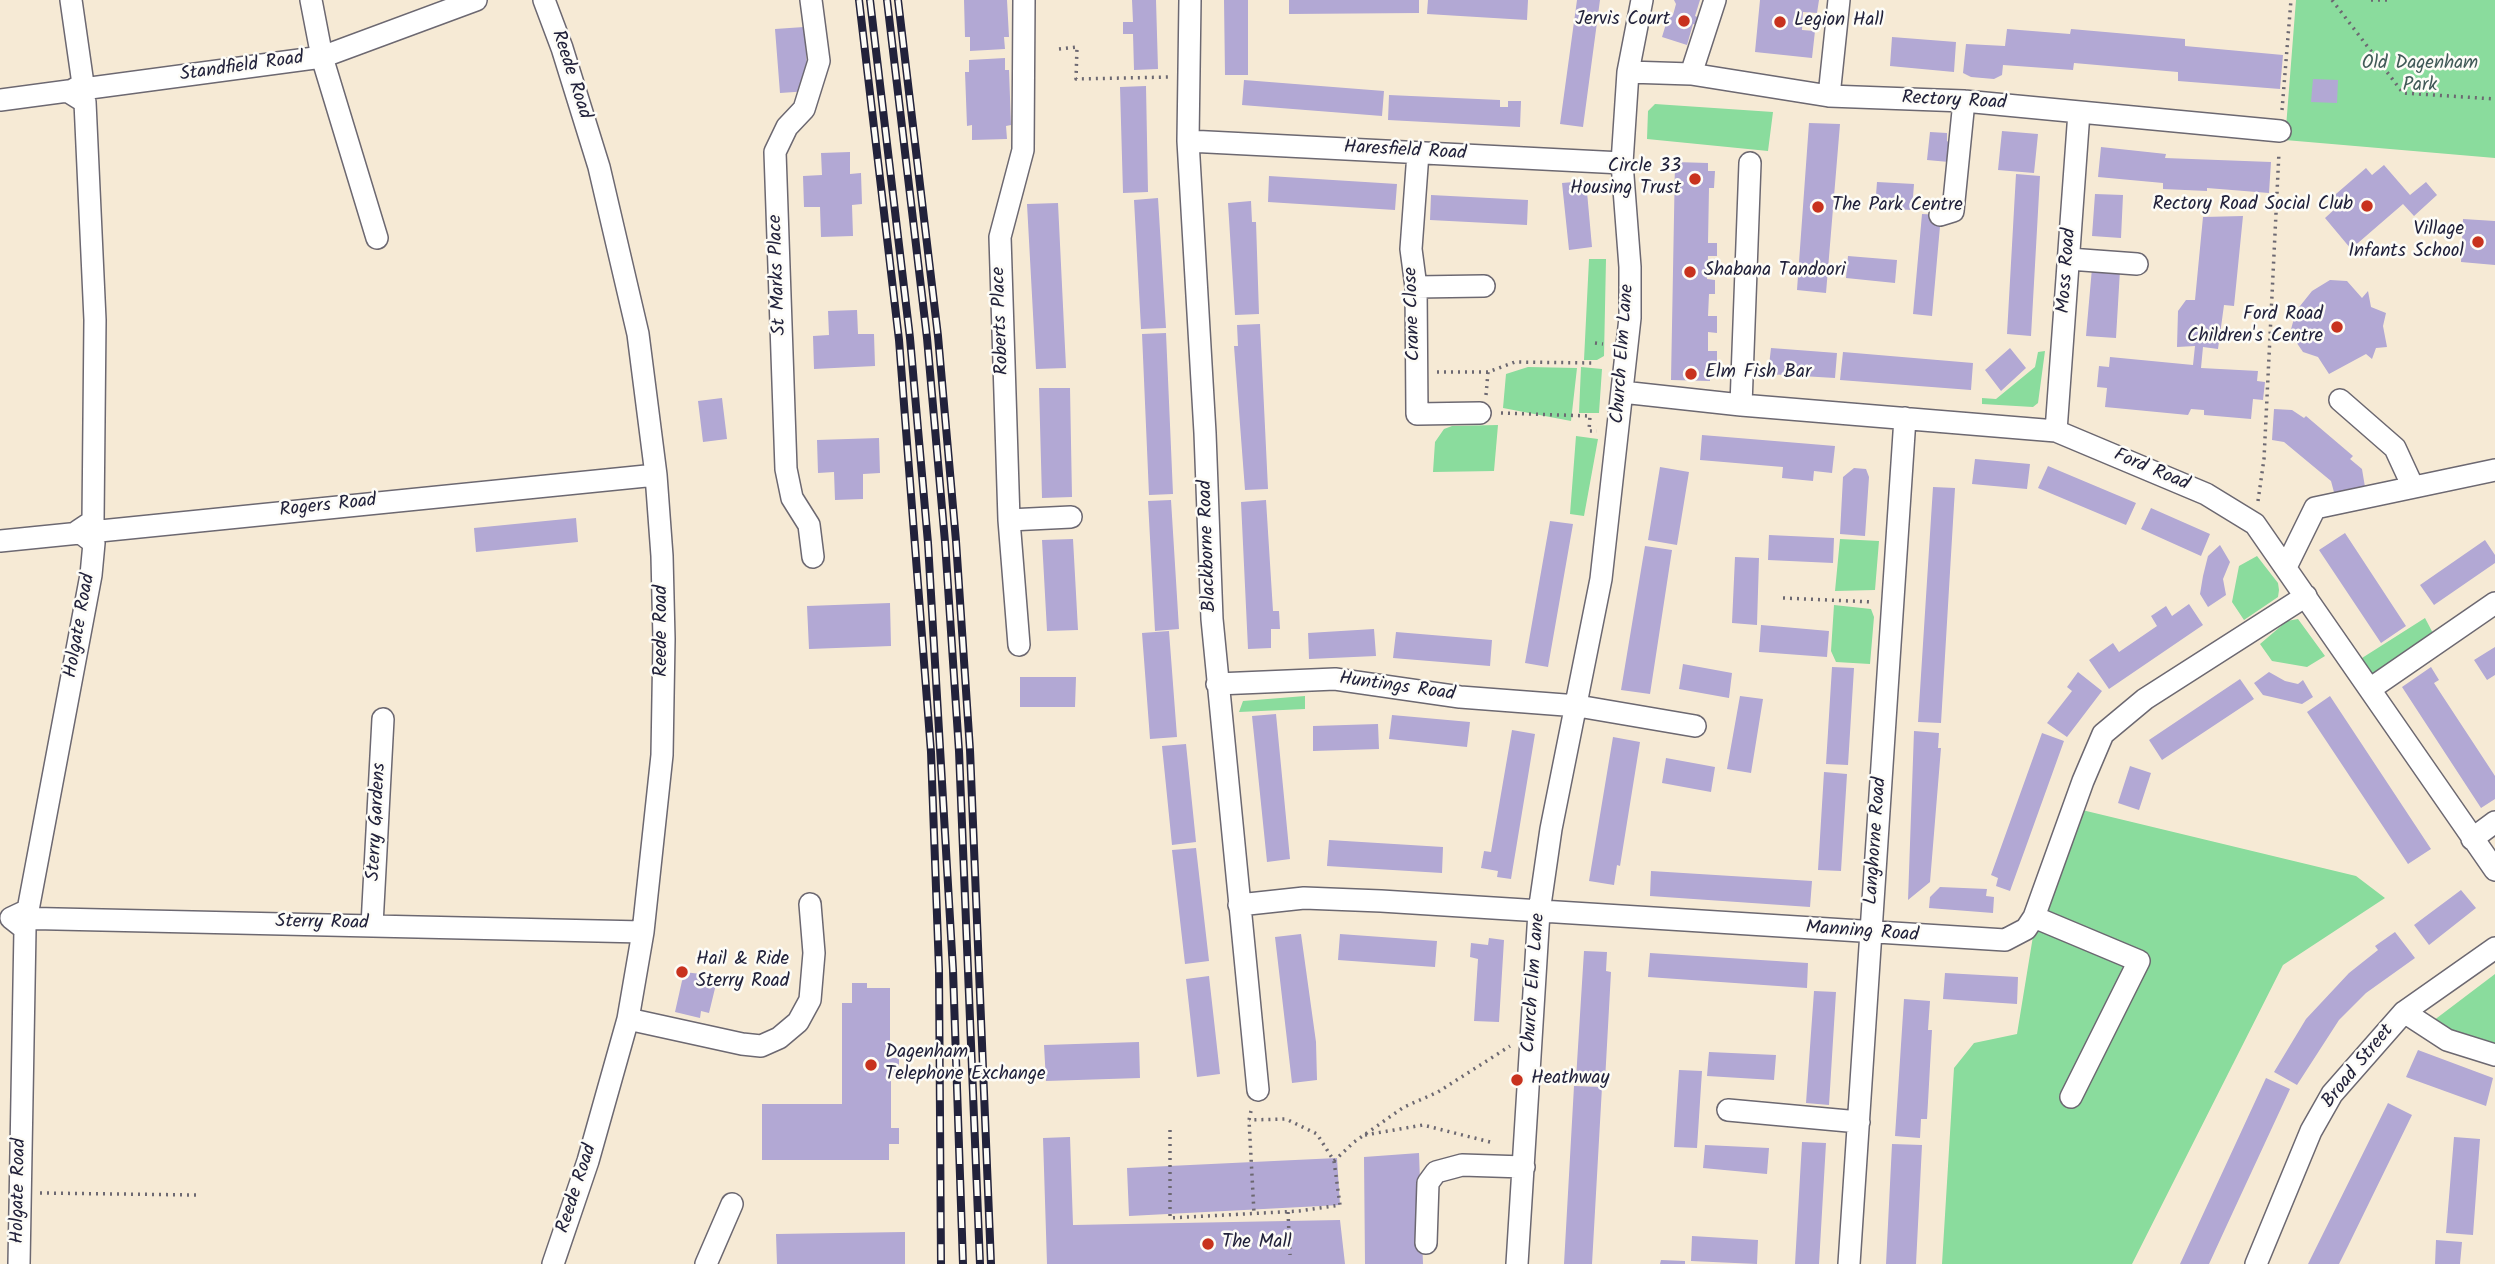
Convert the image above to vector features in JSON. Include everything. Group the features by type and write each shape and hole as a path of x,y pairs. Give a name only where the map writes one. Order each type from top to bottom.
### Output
{"street":[{"path":"71,0 83,84 69,92 85,102 95,320 93,521 78,531"},
{"path":"311,0 322,57 377,238"},
{"name":"Standfield Road","path":"0,100 322,57 476,0"},
{"name":"Reede Road","path":"544,0 582,111 620,249 638,334 656,475 663,556 662,755 643,932 628,1019 588,1161 553,1264"},
{"name":"St Marks Place","path":"811,0 819,61 804,109 787,128 775,152 775,164 786,469 792,498 809,524 813,557"},
{"name":"Roberts Place","path":"1019,645 1009,520 1000,237 1023,150 1024,0"},
{"name":"Blackborne Road","path":"1190,0 1188,141 1216,684 1258,1090"},
{"name":"Church Elm Lane","path":"1517,1264 1539,912 1551,829 1578,706 1601,579 1630,318 1630,267 1622,163 1628,72 1642,0"},
{"path":"1691,74 1715,0"},
{"path":"1829,96 1839,0"},
{"name":"Rectory Road","path":"1628,72 1691,74 1829,96 1964,101 2280,131"},
{"path":"1940,215 1953,211 1964,101"},
{"name":"Moss Road","path":"2056,431 2079,112"},
{"name":"Haresfield Road","path":"1188,141 1622,163"},
{"name":"Crane Close","path":"1418,153 1411,249 1416,287 1417,414 1489,413"},
{"path":"1741,405 1750,163"},
{"path":"2069,259 2137,264"},
{"path":"1416,287 1485,286"},
{"name":"Ford Road","path":"1622,392 1741,405 2056,431 2206,495 2255,524 2286,566 2341,652 2370,689 2495,870"},
{"path":"2340,400 2395,448 2413,487"},
{"name":"Langhorne Road","path":"1849,1264 1905,418"},
{"path":"2286,566 2315,508 2495,470"},
{"name":"Rogers Road","path":"0,541 78,531 656,475"},
{"path":"1009,520 1071,517"},
{"name":"Holgate Road","path":"5,918 28,910 91,575 94,543 78,531"},
{"path":"2071,1097 2138,961 2034,917 2083,781 2103,734 2145,699 2306,596"},
{"path":"2370,689 2495,603"},
{"name":"Huntings Road","path":"1216,684 1335,679 1460,697 1578,706"},
{"path":"1578,706 1695,726"},
{"name":"Sterry Gardens","path":"372,925 383,719"},
{"path":"2472,839 2495,822"},
{"name":"Manning Road","path":"1239,905 1304,898 2005,940 2026,929 2034,917"},
{"path":"628,1019 742,1044 761,1046 779,1038 798,1022 810,1000 814,953 810,904"},
{"name":"Holgate Road","path":"5,918 25,929 19,1264"},
{"name":"Sterry Road","path":"5,918 643,932"},
{"name":"Broad Street","path":"2256,1264 2311,1131 2332,1094 2404,1012 2495,948"},
{"path":"2404,1012 2447,1040 2495,1055"},
{"path":"1728,1110 1859,1122"},
{"path":"1426,1243 1428,1184 1436,1172 1462,1165 1524,1160"},
{"path":"706,1264 733,1205"}],"path":[{"path":"2255,524 2264,459 2280,131 2291,0"},
{"path":"2332,0 2403,93 2495,99"},
{"path":"2371,0 2389,0"},
{"path":"1059,49 1077,47 1076,79 1189,76"},
{"path":"1595,343 1603,344"},
{"path":"1416,372 1488,372 1515,362 1594,363"},
{"path":"1489,413 1590,416"},
{"path":"1783,598 1892,603"},
{"path":"1334,1161 1404,1107 1438,1092 1508,1046 1531,1045"},
{"path":"1254,1213 1249,1120 1258,1090"},
{"path":"1170,1130 1170,1218 1288,1212 1340,1205 1334,1161 1317,1134 1286,1119 1249,1120"},
{"path":"1363,1136 1423,1125 1524,1160"},
{"path":"20,1193 196,1195"},
{"path":"1288,1212 1290,1255"}],"green space":[{"name":"Old Dagenham Park","path":"2296,0 2495,0 2495,158 2285,140"},
{"path":"1655,104 1773,112 1768,151 1647,139 1648,111"},
{"path":"1589,259 1606,259 1604,356 1597,360 1584,360"},
{"path":"2045,351 2038,403 2033,407 1982,404 1982,398 1996,399 2035,367 2038,352"},
{"path":"1528,367 1577,368 1571,421 1503,408 1506,374"},
{"path":"1581,367 1602,369 1599,413 1579,413"},
{"path":"1498,425 1494,471 1433,472 1435,442 1444,429 1452,426"},
{"path":"1576,436 1598,439 1584,516 1570,514"},
{"path":"1840,539 1879,541 1875,590 1835,591"},
{"path":"2257,556 2278,583 2278,597 2244,620 2232,602 2239,566"},
{"path":"1834,605 1871,609 1874,617 1870,664 1836,662 1831,651"},
{"path":"2425,618 2436,639 2371,676 2362,658"},
{"path":"2298,619 2325,656 2307,667 2272,661 2260,644 2287,621"},
{"path":"1305,696 1305,709 1239,712 1243,701"},
{"path":"2078,809 2356,876 2385,898 2283,965 2132,1264 1942,1264 1954,1068 1974,1043 2017,1034 2035,924"},
{"path":"2495,974 2495,1049 2429,1024"}],"building":[{"path":"964,0 1007,0 1009,37 1004,37 1005,49 970,51 970,37 965,37"},
{"path":"1132,0 1156,0 1158,69 1134,70 1133,34 1123,34 1123,22 1133,22"},
{"path":"1224,0 1248,0 1248,75 1225,75"},
{"path":"1289,0 1419,0 1419,13 1289,14"},
{"path":"1428,0 1528,0 1527,20 1427,14"},
{"path":"1577,0 1600,0 1583,127 1560,124"},
{"name":"Jervis Court","path":"1674,0 1700,0 1695,16 1702,19 1700,26 1693,24 1687,45 1662,37 1669,14 1673,15 1676,4"},
{"name":"Legion Hall","path":"1760,0 1819,0 1817,13 1803,12 1802,30 1815,31 1812,58 1755,52"},
{"path":"804,27 809,91 780,93 775,29"},
{"path":"2007,29 2070,34 2071,29 2185,39 2185,46 2283,55 2280,89 2178,81 2178,72 2074,63 2073,70 2003,65 2002,75 1994,79 1971,77 1963,73 1966,44 2005,46"},
{"path":"1892,37 1956,42 1954,72 1890,66"},
{"path":"1005,58 1005,70 1009,70 1011,125 1006,126 1007,139 972,140 972,125 967,126 965,72 969,72 969,60"},
{"path":"2313,79 2338,80 2337,103 2311,102"},
{"path":"1244,80 1384,91 1382,116 1242,105"},
{"path":"1146,86 1148,192 1123,193 1120,87"},
{"path":"1389,95 1500,100 1500,107 1508,107 1508,101 1521,101 1520,127 1388,120"},
{"name":"The Park Centre","path":"1809,123 1840,124 1826,293 1797,290"},
{"path":"2002,131 2038,134 2034,173 1998,170"},
{"path":"1930,132 1947,133 1947,141 1951,144 1949,162 1927,160"},
{"path":"2101,147 2166,154 2165,158 2271,162 2269,193 2207,188 2207,191 2163,189 2163,183 2098,177"},
{"path":"850,152 850,174 861,173 862,204 852,205 853,236 821,237 820,207 804,207 803,176 822,175 821,153"},
{"path":"1675,162 1708,163 1708,171 1715,171 1714,188 1709,188 1708,243 1717,243 1717,256 1708,256 1707,279 1715,280 1715,294 1709,294 1708,316 1717,316 1717,333 1708,332 1708,351 1717,351 1717,368 1710,368 1710,381 1671,380"},
{"name":"Rectory Road Social Club","path":"2384,165 2410,195 2426,182 2437,195 2414,216 2403,204 2351,249 2325,218 2336,208 2329,200 2366,168 2372,175"},
{"path":"2016,174 2040,176 2031,336 2007,334"},
{"path":"1269,176 1397,184 1395,210 1268,202"},
{"path":"1586,181 1592,247 1569,250 1562,183"},
{"path":"1877,182 1914,184 1912,210 1875,208"},
{"path":"2095,194 2123,195 2121,238 2092,236"},
{"path":"1431,195 1528,200 1527,225 1430,220"},
{"path":"1158,198 1166,328 1141,329 1134,200"},
{"path":"1251,201 1252,222 1256,222 1259,314 1235,315 1228,203"},
{"path":"1058,203 1066,368 1036,369 1027,204"},
{"path":"1922,214 1941,215 1932,316 1913,314"},
{"path":"2243,216 2234,306 2224,305 2218,349 2203,347 2201,368 2258,371 2257,381 2265,382 2263,400 2253,399 2251,419 2204,415 2204,410 2191,409 2188,415 2105,407 2107,388 2097,387 2099,366 2109,367 2110,357 2193,365 2195,346 2177,347 2178,311 2186,300 2195,300 2203,217"},
{"name":"Village Infants School","path":"2463,219 2495,221 2495,265 2461,262"},
{"path":"1848,256 1897,260 1895,283 1846,278"},
{"path":"2092,268 2120,270 2116,338 2086,336"},
{"name":"Ford Road Children's Centre","path":"2330,280 2347,281 2362,298 2368,291 2371,307 2386,313 2383,326 2387,347 2376,348 2372,359 2366,354 2329,374 2318,357 2303,352 2290,333 2296,311 2312,291"},
{"path":"857,310 858,334 874,334 875,366 814,369 813,336 829,335 828,311"},
{"path":"1260,324 1268,489 1245,490 1234,346 1238,346 1237,325"},
{"path":"1166,333 1173,494 1149,495 1142,334"},
{"path":"1771,348 1837,353 1835,378 1768,374"},
{"path":"2010,348 2026,368 2001,391 1985,370"},
{"path":"1843,352 1973,363 1971,390 1840,380"},
{"path":"1039,388 1070,388 1072,497 1042,498"},
{"path":"722,398 727,439 703,442 698,401"},
{"path":"2274,409 2292,410 2304,418 2306,416 2353,456 2350,459 2362,469 2365,487 2335,496 2331,481 2284,442 2272,440"},
{"path":"1702,435 1835,446 1832,473 1814,471 1813,481 1782,478 1783,467 1700,460"},
{"path":"879,438 880,473 863,474 863,499 835,500 834,472 818,473 817,440"},
{"path":"1975,459 2030,464 2027,489 1972,484"},
{"path":"2048,466 2136,503 2126,525 2038,488"},
{"path":"1660,467 1689,472 1677,545 1648,540"},
{"path":"1854,468 1866,469 1869,477 1865,536 1840,534 1843,477"},
{"path":"1933,487 1955,488 1941,723 1918,722"},
{"path":"1171,500 1179,629 1155,631 1148,501"},
{"path":"1266,500 1273,611 1279,611 1280,629 1271,629 1271,648 1248,649 1241,502"},
{"path":"2151,508 2210,534 2201,556 2141,529"},
{"path":"576,518 578,542 476,552 474,528"},
{"path":"1550,521 1573,524 1548,667 1525,663"},
{"path":"2345,533 2406,626 2381,643 2319,550"},
{"path":"1769,535 1834,538 1833,563 1768,560"},
{"path":"1073,539 1078,630 1047,631 1042,540"},
{"path":"2485,540 2495,555 2495,563 2434,605 2420,585"},
{"path":"2220,545 2230,562 2223,579 2226,595 2208,607 2200,594 2203,576 2208,556"},
{"path":"1645,546 1672,550 1650,694 1621,690"},
{"path":"1735,557 1759,558 1757,625 1732,623"},
{"path":"890,603 891,646 809,649 807,606"},
{"path":"2189,604 2203,625 2109,689 2089,660 2113,643 2119,652 2157,626 2151,616 2166,606 2172,616"},
{"path":"1761,625 1829,631 1827,657 1759,652"},
{"path":"1374,629 1376,656 1309,659 1308,633"},
{"path":"1169,631 1177,737 1150,739 1142,633"},
{"path":"1396,632 1492,640 1490,666 1393,658"},
{"path":"2495,647 2495,675 2487,680 2474,660"},
{"path":"1683,664 1732,673 1729,698 1679,689"},
{"path":"1832,667 1854,668 1848,765 1826,764"},
{"path":"2431,667 2439,680 2434,683 2495,776 2495,799 2481,808 2402,687"},
{"path":"2078,672 2102,691 2067,737 2047,723 2072,691 2067,687"},
{"path":"2269,672 2285,681 2298,684 2303,680 2313,697 2302,704 2263,695 2254,683"},
{"path":"1020,677 1076,677 1075,707 1020,707"},
{"path":"2240,679 2254,699 2162,760 2149,740"},
{"path":"1740,696 1763,699 1751,773 1727,769"},
{"path":"2330,696 2431,849 2408,864 2307,712"},
{"path":"1276,714 1290,859 1267,862 1252,716"},
{"path":"1392,715 1470,722 1467,747 1389,739"},
{"path":"1378,724 1379,749 1313,751 1313,726"},
{"path":"1512,730 1535,734 1511,879 1497,877 1498,871 1481,868 1484,851 1491,852"},
{"path":"1914,731 1939,733 1938,748 1941,748 1930,882 1908,900"},
{"path":"2042,733 2064,741 2010,891 1996,886 1998,878 1991,875"},
{"path":"1613,737 1640,742 1620,866 1617,865 1614,885 1589,881"},
{"path":"1186,744 1196,842 1172,845 1162,746"},
{"path":"1666,758 1715,767 1711,792 1662,783"},
{"path":"2130,766 2151,773 2139,810 2118,803"},
{"path":"1824,772 1847,774 1841,871 1818,870"},
{"path":"1329,840 1443,847 1442,873 1327,866"},
{"path":"1196,848 1209,961 1185,964 1172,850"},
{"path":"1651,871 1812,881 1810,907 1650,896"},
{"path":"1940,887 1987,889 1986,896 1994,897 1993,913 1929,908 1930,897"},
{"path":"2461,890 2476,908 2429,945 2414,925"},
{"path":"2395,932 2415,958 2366,993 2339,1020 2297,1085 2274,1072 2306,1019 2349,973 2378,950 2375,946"},
{"path":"1301,934 1316,1042 1317,1080 1292,1083 1275,937"},
{"path":"1340,934 1437,941 1435,967 1338,960"},
{"path":"1489,938 1504,940 1499,1022 1474,1021 1478,959 1470,957 1471,943 1488,945"},
{"path":"1584,951 1607,952 1606,971 1611,972 1605,1081 1576,1079"},
{"path":"1650,953 1808,963 1807,988 1648,977"},
{"path":"684,972 718,976 709,1013 701,1011 700,1018 675,1012"},
{"path":"1945,973 2018,977 2017,1004 1943,999"},
{"path":"1209,976 1220,1074 1197,1077 1186,979"},
{"name":"Dagenham Telephone Exchange","path":"852,983 867,983 867,988 890,988 890,1058 899,1058 899,1073 891,1073 891,1128 899,1128 899,1144 889,1144 889,1160 762,1160 762,1104 842,1104 842,1003 852,1003"},
{"path":"1814,991 1836,992 1829,1105 1806,1103"},
{"path":"1904,999 1930,1001 1928,1030 1932,1030 1927,1119 1921,1119 1920,1138 1895,1136"},
{"path":"1139,1042 1140,1078 1046,1081 1044,1045"},
{"path":"2418,1050 2493,1078 2486,1106 2406,1077"},
{"path":"1709,1052 1776,1055 1774,1080 1707,1076"},
{"path":"1679,1070 1702,1071 1697,1148 1674,1147"},
{"path":"2266,1078 2290,1089 2209,1264 2180,1264"},
{"path":"1574,1086 1602,1087 1592,1264 1564,1264"},
{"path":"2388,1103 2412,1115 2348,1246 2339,1264 2308,1264"},
{"name":"The Mall","path":"1070,1137 1073,1225 1340,1220 1345,1264 1047,1264 1043,1138"},
{"path":"2454,1137 2480,1139 2473,1235 2446,1233"},
{"path":"1802,1142 1826,1143 1819,1264 1795,1264"},
{"path":"1892,1144 1922,1145 1916,1264 1886,1264"},
{"path":"1705,1145 1769,1148 1767,1174 1703,1168"},
{"path":"1419,1153 1423,1264 1365,1264 1364,1157"},
{"path":"1337,1158 1340,1205 1129,1216 1127,1168"},
{"path":"905,1232 905,1264 777,1264 776,1234"},
{"path":"1692,1236 1758,1240 1757,1264 1691,1261"},
{"path":"2436,1240 2462,1242 2460,1264 2435,1264"},
{"path":"1661,1260 1685,1261 1685,1264 1660,1264"}],"railway":[{"path":"859,0 899,340 931,752 939,970 941,1264"},
{"path":"870,0 910,338 928,543 953,970 963,1264"},
{"path":"887,0 927,338 945,542 959,751 980,1264"},
{"path":"898,0 938,336 956,541 970,750 991,1264"}],"place":[{"name":"Jervis Court","path":"1684,21"},
{"name":"Legion Hall","path":"1780,22"},
{"name":"Circle 33 Housing Trust","path":"1695,179"},
{"name":"Rectory Road Social Club","path":"2367,206"},
{"name":"The Park Centre","path":"1818,207"},
{"name":"Village Infants School","path":"2478,242"},
{"name":"Shabana Tandoori","path":"1690,272"},
{"name":"Ford Road Children's Centre","path":"2337,327"},
{"name":"Elm Fish Bar","path":"1691,374"},
{"name":"Hail & Ride Sterry Road","path":"682,972"},
{"name":"Dagenham Telephone Exchange","path":"871,1065"},
{"name":"Heathway","path":"1517,1080"},
{"name":"The Mall","path":"1208,1244"}]}
